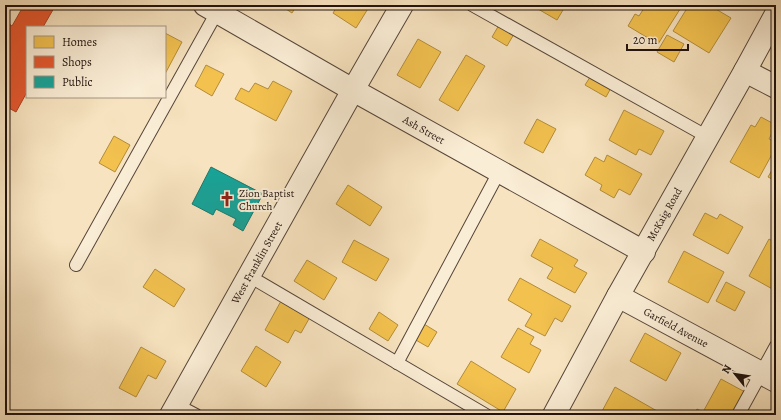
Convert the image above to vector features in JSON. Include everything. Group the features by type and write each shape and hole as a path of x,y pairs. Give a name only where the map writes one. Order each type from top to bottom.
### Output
{"street":[{"name":"West Franklin Street","path":"181,412 249,276 402,5"},
{"name":"Ash Street","path":"211,8 353,90 644,252"},
{"name":"McKaig Road","path":"554,415 618,296 746,71 776,14"},
{"path":"746,71 776,87"},
{"name":"Garfield Avenue","path":"618,296 768,377"}],"lane":[{"path":"472,5 708,137"},
{"path":"166,94 211,8"},
{"path":"76,265 164,98"},
{"path":"397,363 499,172"},
{"path":"249,276 486,415"},
{"path":"738,415 768,377 776,346"}],"building: Homes":[{"path":"280,5 297,5 292,13"},
{"path":"338,5 365,5 369,7 356,28 333,13"},
{"path":"540,5 566,5 557,20 538,9"},
{"path":"646,5 682,6 658,44 628,26 635,14 639,16"},
{"path":"689,5 709,5 731,18 709,53 673,31"},
{"path":"499,25 514,34 507,46 492,37"},
{"path":"166,34 182,42 166,72"},
{"path":"667,35 684,44 674,62 657,52"},
{"path":"418,39 441,52 420,88 397,75"},
{"path":"466,55 485,66 458,111 439,100"},
{"path":"206,65 224,74 212,96 195,86"},
{"path":"592,74 612,86 606,97 585,85"},
{"path":"273,81 292,91 276,121 235,99 241,88 249,92 255,83 268,89"},
{"path":"624,110 664,131 651,155 639,149 636,155 609,140"},
{"path":"761,117 776,125 769,139 776,142 776,147 759,178 730,162 751,125 755,127"},
{"path":"537,119 556,129 543,153 524,143"},
{"path":"114,136 130,145 115,172 99,163"},
{"path":"607,155 642,174 630,195 619,189 614,198 600,190 602,185 585,175 595,157 604,162"},
{"path":"776,163 776,181 768,177"},
{"path":"348,185 382,207 370,226 336,204"},
{"path":"705,213 717,219 720,214 743,227 728,254 693,235"},
{"path":"540,239 578,260 574,266 587,273 575,293 547,278 553,268 531,256"},
{"path":"769,239 776,243 776,291 749,276"},
{"path":"354,240 389,259 376,281 342,262"},
{"path":"684,251 724,272 708,303 668,282"},
{"path":"307,260 337,278 324,300 294,281"},
{"path":"155,269 185,289 174,307 143,287"},
{"path":"520,278 571,306 562,322 555,318 545,336 525,326 532,314 508,300"},
{"path":"726,282 745,292 735,311 716,301"},
{"path":"281,301 310,317 301,333 295,330 288,343 265,330"},
{"path":"379,312 398,325 388,341 369,329"},
{"path":"424,324 437,332 428,347 414,339"},
{"path":"518,328 534,337 530,344 541,350 529,373 501,357"},
{"path":"645,333 681,353 666,381 630,361"},
{"path":"256,346 281,362 266,387 241,371"},
{"path":"141,347 166,361 156,379 148,375 136,397 119,388"},
{"path":"471,361 516,389 503,412 457,384"},
{"path":"721,379 745,392 732,415 693,415 697,409 703,412"},
{"path":"615,387 664,415 600,415"},
{"path":"79,411 86,415 77,415"}],"building: Shops":[{"path":"24,5 49,5 54,8 44,26 26,26 26,94 16,112 5,106 5,21 12,26"}],"building: Public":[{"name":"Zion Baptist Church","path":"211,167 263,194 243,231 233,225 236,219 216,209 213,215 192,204"}],"place":[{"name":"Zion Baptist Church","path":"227,199"}]}
